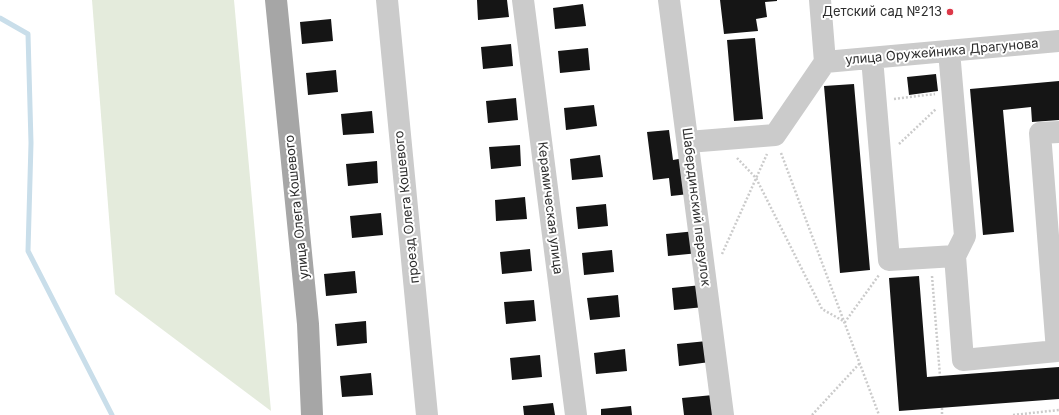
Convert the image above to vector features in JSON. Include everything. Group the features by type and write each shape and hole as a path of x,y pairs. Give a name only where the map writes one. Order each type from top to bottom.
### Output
{"main road":[{"name":"улица Олега Кошевого","path":"276,0 308,324 312,415"}],"street":[{"name":"проезд Олега Кошевого","path":"387,0 427,415"},
{"name":"Керамическая улица","path":"523,0 576,415"},
{"name":"Шабердинский переулок","path":"669,0 723,415"},
{"path":"688,142 775,136 825,62 820,0"},
{"name":"улица Оружейника Драгунова","path":"825,62 1059,41"},
{"path":"949,51 965,236 955,256 963,360 1057,351 1040,133 1059,132"},
{"path":"872,58 889,260 955,256"}],"path":[{"path":"876,101 953,92"},
{"path":"880,149 900,143 953,92"},
{"path":"719,260 775,136"},
{"path":"775,136 879,415"},
{"path":"721,140 756,178 822,309 845,322"},
{"path":"931,258 940,376"},
{"path":"845,322 889,260"},
{"path":"812,415 860,363"},
{"path":"942,408 942,415"},
{"path":"1013,415 1059,410"}],"green space":[{"path":"92,0 234,0 271,411 115,294"}],"building":[{"path":"477,0 507,0 509,17 478,20"},
{"path":"720,0 777,1 765,2 767,17 756,19 758,31 724,34"},
{"path":"583,4 586,26 555,29 553,8"},
{"path":"331,19 333,41 302,44 300,22"},
{"path":"755,38 763,119 734,121 727,40"},
{"path":"511,44 513,66 483,69 481,47"},
{"path":"588,48 590,70 560,73 558,51"},
{"path":"336,70 338,92 308,95 306,73"},
{"path":"936,74 938,91 909,95 907,77"},
{"path":"1059,81 1059,120 1032,122 1031,107 1003,110 1014,232 983,235 970,89"},
{"path":"854,84 870,270 840,273 824,86"},
{"path":"516,98 518,120 488,123 486,101"},
{"path":"594,105 597,126 566,130 564,108"},
{"path":"372,111 374,133 343,135 341,114"},
{"path":"669,130 673,160 684,158 689,194 671,196 669,178 653,180 647,132"},
{"path":"520,145 521,166 491,169 489,147"},
{"path":"600,155 603,177 572,180 570,159"},
{"path":"377,161 378,183 348,186 346,164"},
{"path":"525,197 527,219 496,221 495,200"},
{"path":"606,204 608,226 578,229 576,207"},
{"path":"381,213 383,235 352,238 350,216"},
{"path":"696,231 699,253 668,256 666,234"},
{"path":"530,249 532,271 502,274 500,252"},
{"path":"612,250 614,272 584,275 582,253"},
{"path":"355,271 357,293 326,296 324,274"},
{"path":"919,276 927,377 1059,367 1059,399 899,411 889,278"},
{"path":"702,285 704,307 674,310 672,288"},
{"path":"618,295 620,317 590,320 587,298"},
{"path":"534,300 536,321 506,324 504,302"},
{"path":"366,321 367,343 337,346 335,324"},
{"path":"707,341 710,362 679,366 677,344"},
{"path":"625,349 627,371 596,374 594,353"},
{"path":"540,355 542,377 512,380 510,358"},
{"path":"371,373 373,395 342,397 340,376"},
{"path":"713,395 715,415 684,415 682,398"},
{"path":"553,403 555,415 524,415 523,406"},
{"path":"631,406 632,415 601,415 601,409"}],"waterway":[{"path":"0,18 28,34 31,143 28,251 112,415"}],"place":[{"name":"Детский сад №213","path":"950,12"}]}
